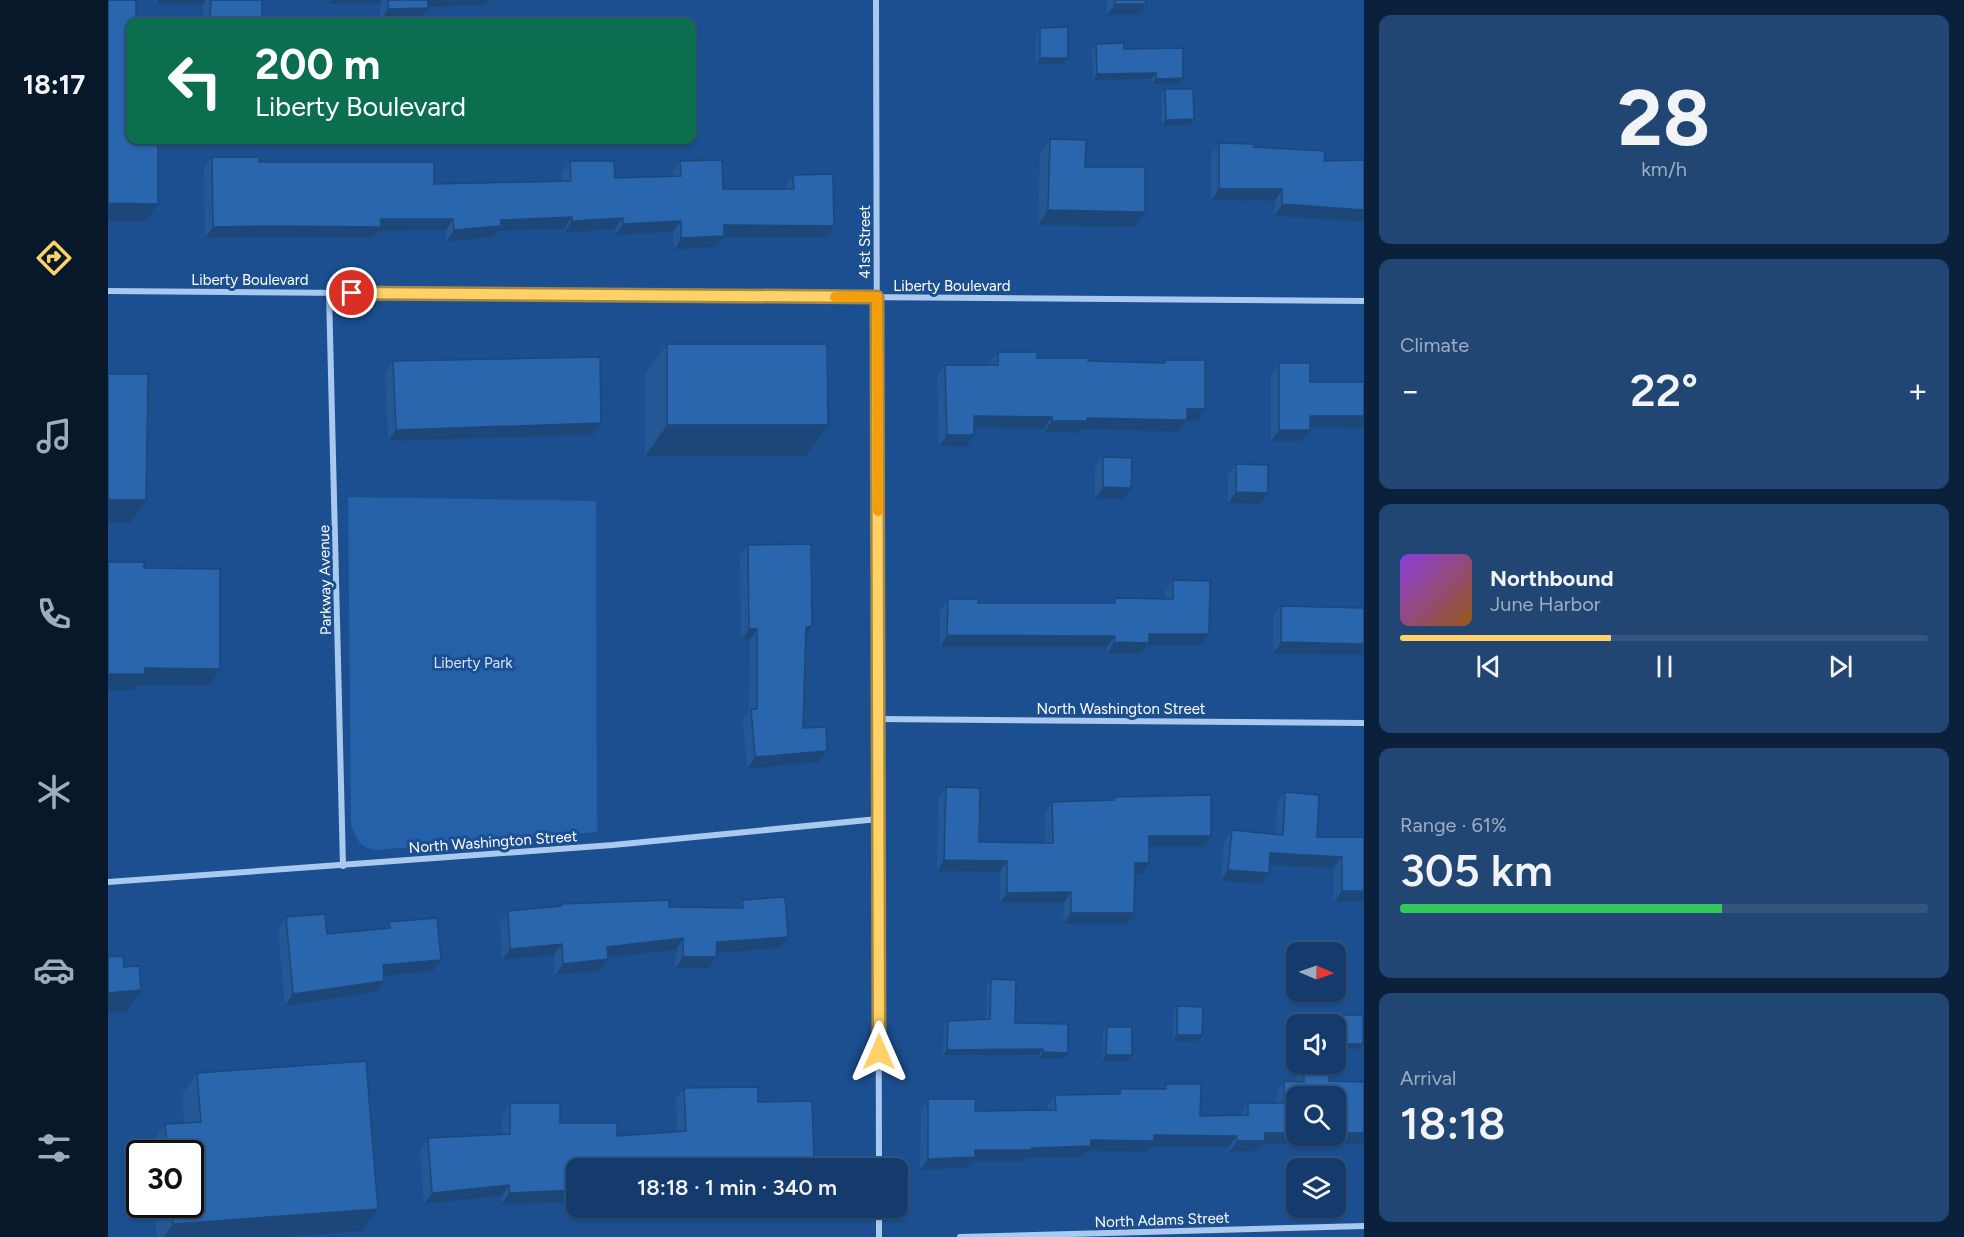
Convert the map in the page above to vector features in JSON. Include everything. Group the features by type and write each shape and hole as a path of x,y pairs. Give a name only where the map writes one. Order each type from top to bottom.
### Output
{"street":[{"name":"41st Street","path":"876,0 879,1158"},
{"name":"Liberty Boulevard","path":"108,291 1364,301"},
{"name":"Parkway Avenue","path":"329,293 343,866"},
{"name":"North Washington Street","path":"878,719 1364,723"},
{"name":"North Washington Street","path":"108,882 613,845 777,827 879,819"},
{"path":"879,1218 879,1237"},
{"name":"North Adams Street","path":"960,1237 1364,1226"}],"green space":[{"name":"Liberty Park","path":"348,497 596,501 597,832 376,850 360,842 351,825"}],"building":[{"path":"108,0 136,0 136,18 126,18 126,144 158,144 158,204 108,203"},
{"path":"211,0 262,0 262,17 210,18"},
{"path":"388,0 428,0 428,8 388,9"},
{"path":"1115,0 1146,0 1146,4 1115,4"},
{"path":"1068,27 1068,58 1040,58 1040,28"},
{"path":"1124,43 1124,49 1183,48 1183,78 1156,79 1156,73 1097,74 1096,44"},
{"path":"1165,89 1193,89 1194,119 1166,120"},
{"path":"1050,139 1086,140 1085,167 1145,167 1145,212 1048,210"},
{"path":"1219,143 1325,151 1324,161 1364,160 1364,210 1282,204 1282,189 1219,189"},
{"path":"212,157 259,157 259,162 434,162 434,184 571,181 570,161 614,161 615,178 681,176 680,161 722,160 723,189 794,189 793,175 833,174 834,226 724,225 724,236 681,238 681,221 623,224 623,218 572,221 572,217 501,220 501,226 454,230 453,219 381,219 381,227 213,227"},
{"path":"667,344 827,344 828,425 667,425"},
{"path":"998,352 1037,352 1037,358 1088,358 1088,361 1165,363 1165,360 1205,360 1205,409 1187,409 1187,420 1087,418 1087,421 1052,421 1052,417 974,416 974,435 947,435 945,365 998,365"},
{"path":"600,357 601,423 396,430 393,361"},
{"path":"1279,363 1310,363 1310,382 1364,382 1364,416 1310,416 1310,430 1279,430"},
{"path":"108,374 148,374 146,500 108,500"},
{"path":"1103,457 1132,458 1131,488 1103,487"},
{"path":"1236,464 1268,465 1268,493 1236,492"},
{"path":"811,544 812,626 806,627 803,728 826,727 827,751 755,757 751,709 757,709 757,629 749,629 748,545"},
{"path":"108,562 144,562 144,568 220,569 220,669 145,668 145,674 108,674"},
{"path":"1173,580 1210,581 1209,634 1149,634 1149,643 1114,642 1115,636 947,635 948,599 978,599 978,603 1115,603 1115,598 1173,599"},
{"path":"1281,606 1364,608 1364,644 1281,642"},
{"path":"946,787 980,788 979,842 1053,843 1052,802 1114,800 1114,797 1211,795 1211,836 1149,836 1149,863 1135,863 1134,913 1071,913 1071,892 1007,893 1007,861 944,860"},
{"path":"1285,792 1319,795 1317,837 1364,837 1364,891 1342,891 1342,857 1270,853 1269,873 1228,870 1232,830 1283,835"},
{"path":"785,897 788,937 717,942 716,957 683,957 683,938 607,947 608,959 563,964 562,944 510,949 508,911 561,906 561,904 669,900 669,907 743,908 742,900"},
{"path":"325,914 327,934 390,928 389,922 437,918 441,960 383,965 384,981 293,994 286,917"},
{"path":"123,956 124,967 139,966 141,990 108,993 108,957"},
{"path":"991,979 1016,980 1015,1023 1068,1024 1068,1053 1043,1052 1043,1049 947,1050 948,1021 990,1019"},
{"path":"1177,1006 1203,1007 1202,1035 1177,1035"},
{"path":"1346,1015 1363,1015 1363,1044 1346,1044"},
{"path":"1107,1027 1132,1027 1132,1055 1106,1055"},
{"path":"366,1061 378,1209 173,1224 172,1218 204,1218 204,1140 167,1140 165,1124 201,1122 197,1073"},
{"path":"1304,1074 1329,1074 1329,1081 1364,1082 1364,1133 1346,1133 1346,1086 1286,1086 1286,1133 1265,1133 1265,1141 1237,1141 1237,1136 1154,1135 1154,1141 1091,1140 1091,1146 1032,1148 1031,1150 975,1150 975,1157 928,1159 928,1099 976,1099 975,1111 1056,1110 1055,1095 1120,1094 1120,1089 1166,1089 1166,1084 1201,1084 1200,1116 1248,1115 1248,1103 1284,1103 1284,1081 1304,1082"},
{"path":"758,1087 758,1102 812,1101 814,1158 566,1158 566,1190 509,1193 509,1185 432,1193 428,1138 510,1134 510,1103 560,1103 560,1123 617,1123 617,1136 686,1131 684,1088"}],"slow traffic":[{"path":"835,297 877,297 878,511"}],"route":[{"path":"352,293 877,297 879,1052"}]}
